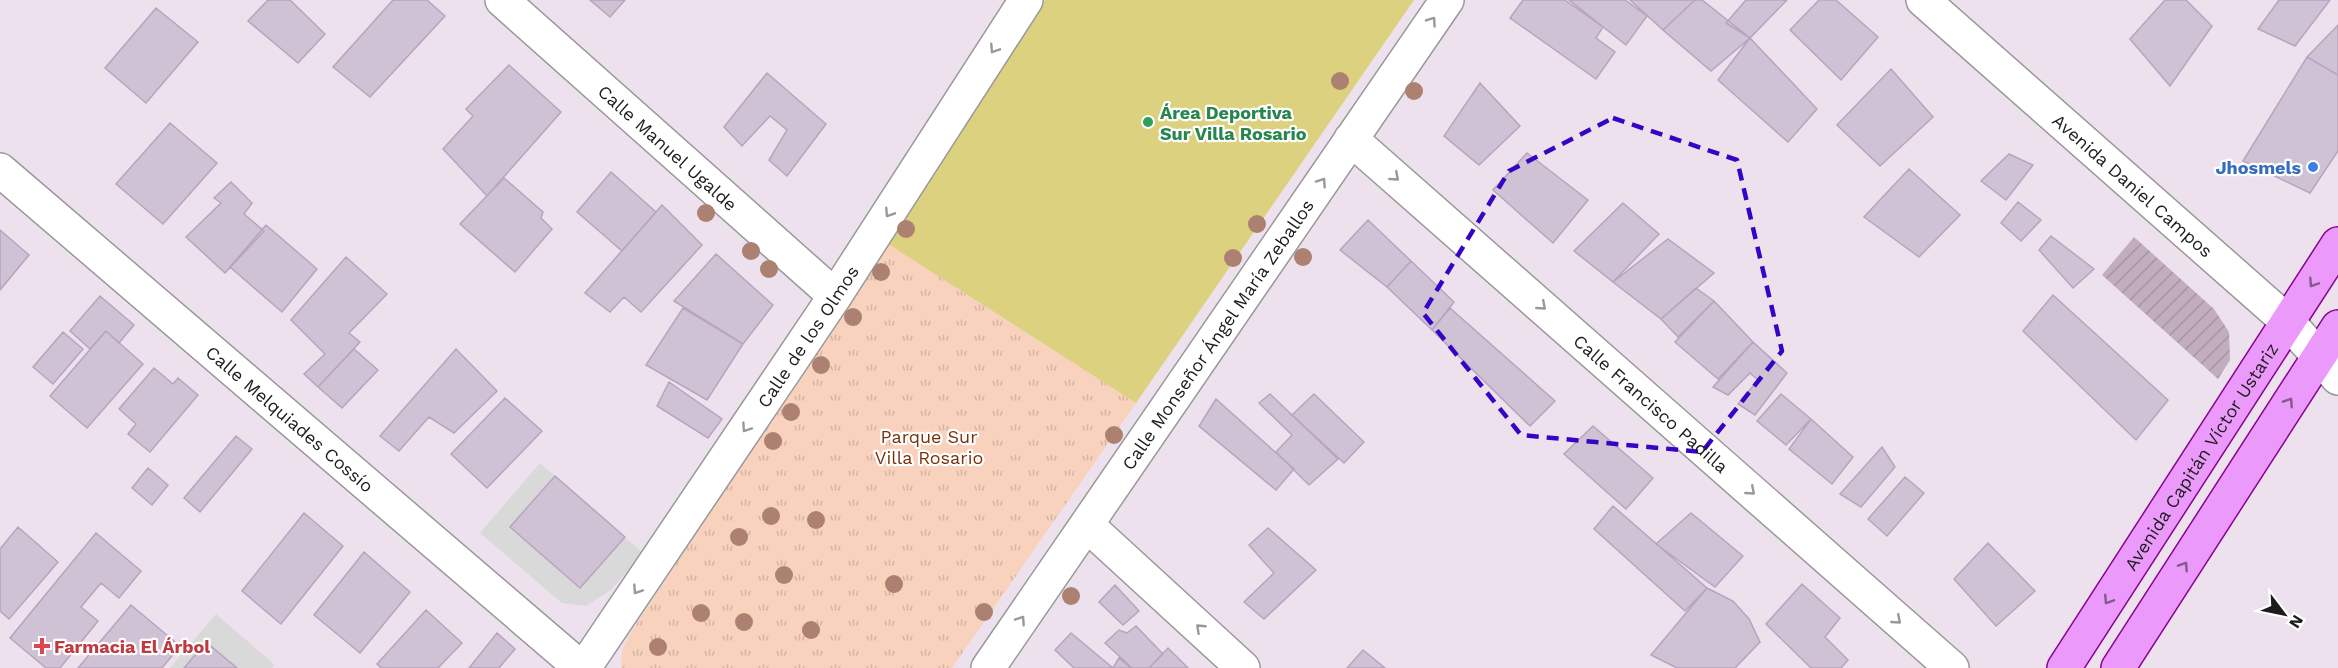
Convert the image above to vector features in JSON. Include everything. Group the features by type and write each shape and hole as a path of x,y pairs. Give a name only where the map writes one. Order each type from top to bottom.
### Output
{"main road":[{"name":"Avenida Capitán Víctor Ustariz","path":"2064,668 2338,244"},
{"path":"2118,668 2329,367 2338,327"}],"street":[{"name":"Calle Manuel Ugalde","path":"502,0 836,296"},
{"name":"Calle de los Olmos","path":"583,668 836,296 1026,0"},
{"name":"Calle Monseñor Ángel María Zeballos","path":"988,668 1447,0"},
{"name":"Avenida Daniel Campos","path":"1923,0 2288,322 2329,367"},
{"name":"Calle Francisco Padilla","path":"1352,139 1952,668"},
{"name":"Calle Melquiades Cossío","path":"0,170 583,668"},
{"path":"1087,525 1243,668"}],"highlighted area":[{"path":"1613,118 1737,160 1782,351 1702,452 1521,435 1423,313 1509,171"}],"shaded area":[{"name":"Área Deportiva Sur Villa Rosario","path":"1045,0 1414,0 1136,403 888,244"},
{"path":"2134,237 2214,309 2229,332 2230,360 2218,379 2102,275"},
{"path":"540,463 643,553 611,590 586,606 562,603 480,533"},
{"path":"216,614 275,665 272,668 170,668"}],"green space":[{"name":"Parque Sur Villa Rosario","path":"888,244 1136,403 952,668 621,668 622,650 631,632"}],"building":[{"path":"268,0 290,0 325,34 298,63 248,21"},
{"path":"393,0 427,0 445,16 370,97 333,67"},
{"path":"590,0 625,0 610,17"},
{"path":"1523,0 1565,0 1603,27 1596,38 1615,52 1596,79 1510,18"},
{"path":"1569,0 1625,0 1647,16 1626,45"},
{"path":"1630,0 1695,0 1663,30"},
{"path":"1695,0 1702,0 1750,38 1711,71 1663,30"},
{"path":"1746,0 1787,0 1750,38 1726,23"},
{"path":"1819,0 1836,0 1878,37 1841,80 1790,30"},
{"path":"2165,0 2186,0 2212,26 2170,86 2130,39"},
{"path":"2279,0 2330,0 2295,46 2258,29"},
{"path":"156,8 198,42 146,103 105,68"},
{"path":"2338,25 2338,75 2307,57"},
{"path":"1750,38 1817,109 1788,142 1718,80"},
{"path":"2307,57 2338,75 2338,151 2310,193 2243,161"},
{"path":"509,65 561,112 487,196 443,149 473,116 466,109"},
{"path":"1891,69 1933,117 1880,166 1837,125"},
{"path":"767,73 826,124 787,176 769,160 787,130 770,116 742,146 724,127"},
{"path":"1480,83 1520,126 1479,165 1444,136"},
{"path":"170,123 217,163 163,224 116,184"},
{"path":"1527,153 1588,200 1553,243 1493,190"},
{"path":"2009,154 2033,165 2006,200 1981,181"},
{"path":"1909,169 1960,215 1919,257 1864,217"},
{"path":"611,172 656,212 622,251 577,212"},
{"path":"504,178 543,212 541,218 552,229 515,272 460,224"},
{"path":"231,182 252,203 244,214 264,231 225,273 186,237 221,203 214,198"},
{"path":"2018,202 2041,220 2021,241 2001,223"},
{"path":"1623,203 1659,234 1613,282 1574,251"},
{"path":"662,205 702,245 641,312 624,297 610,312 585,293"},
{"path":"1368,220 1411,261 1387,287 1340,250"},
{"path":"266,225 317,269 282,312 230,267"},
{"path":"0,230 29,255 0,290"},
{"path":"2051,236 2094,269 2073,288 2039,250"},
{"path":"1668,239 1714,273 1661,319 1613,282"},
{"path":"716,254 773,305 743,344 674,301"},
{"path":"346,257 387,294 349,333 360,342 318,387 304,374 325,354 291,320"},
{"path":"1411,261 1454,302 1432,330 1387,287"},
{"path":"1696,288 1714,301 1678,337 1661,319"},
{"path":"2053,295 2168,400 2136,440 2023,331"},
{"path":"100,296 134,325 119,343 106,331 90,349 70,331"},
{"path":"1714,301 1753,342 1718,379 1675,342"},
{"path":"683,308 743,344 707,400 646,365"},
{"path":"1450,308 1555,401 1530,426 1432,330"},
{"path":"106,331 143,364 87,428 50,396"},
{"path":"63,332 83,349 53,384 33,367"},
{"path":"1753,342 1787,373 1755,415 1738,404 1758,380 1750,373 1728,395 1713,387"},
{"path":"354,349 378,370 342,408 318,387"},
{"path":"456,349 497,391 454,433 429,417 399,451 380,436"},
{"path":"154,368 173,384 178,378 198,395 150,452 128,434 136,424 119,409"},
{"path":"669,382 722,419 708,438 657,406"},
{"path":"1270,394 1338,459 1309,485 1276,452 1292,435 1259,403"},
{"path":"1314,394 1364,442 1344,463 1292,415"},
{"path":"1781,394 1811,419 1786,445 1757,421"},
{"path":"505,398 542,431 487,488 451,454"},
{"path":"1216,399 1294,469 1276,490 1199,426"},
{"path":"1811,419 1853,457 1832,484 1789,449"},
{"path":"1593,426 1653,478 1626,509 1564,454"},
{"path":"236,436 252,449 200,512 184,498"},
{"path":"1882,447 1895,467 1861,507 1840,494"},
{"path":"148,468 168,485 152,505 132,488"},
{"path":"555,476 625,537 580,588 510,527"},
{"path":"1905,477 1924,493 1887,536 1868,519"},
{"path":"1613,506 1707,588 1685,611 1594,529"},
{"path":"304,513 343,546 281,624 242,591"},
{"path":"1691,513 1743,556 1715,587 1656,544"},
{"path":"18,527 58,562 9,619 0,611 0,549"},
{"path":"1268,528 1316,570 1264,619 1244,602 1274,573 1249,545"},
{"path":"96,533 141,571 119,598 101,583 81,607 98,621 60,668 46,668 10,638"},
{"path":"1988,543 2035,591 1996,626 1954,579"},
{"path":"364,552 410,592 360,653 314,615"},
{"path":"1802,584 1840,618 1825,637 1848,660 1841,668 1811,668 1766,624"},
{"path":"1115,585 1139,611 1123,625 1099,602"},
{"path":"1707,588 1733,601 1749,619 1760,642 1735,668 1677,668 1651,655"},
{"path":"131,605 180,646 162,668 78,668"},
{"path":"426,610 462,643 438,668 381,668 377,664"},
{"path":"1136,626 1163,654 1149,668 1132,668 1105,643 1119,630 1127,633"},
{"path":"497,633 515,649 499,668 469,668"},
{"path":"1071,633 1113,668 1074,668 1055,650"},
{"path":"206,642 237,668 184,668"},
{"path":"1168,648 1188,668 1149,668"},
{"path":"1363,650 1385,668 1347,668"},
{"path":"1119,658 1131,668 1113,668"}],"place":[{"name":"Área Deportiva Sur Villa Rosario","path":"1148,122"},
{"name":"Jhosmels","path":"2313,167"},
{"name":"Farmacia El Árbol","path":"42,646"}]}
